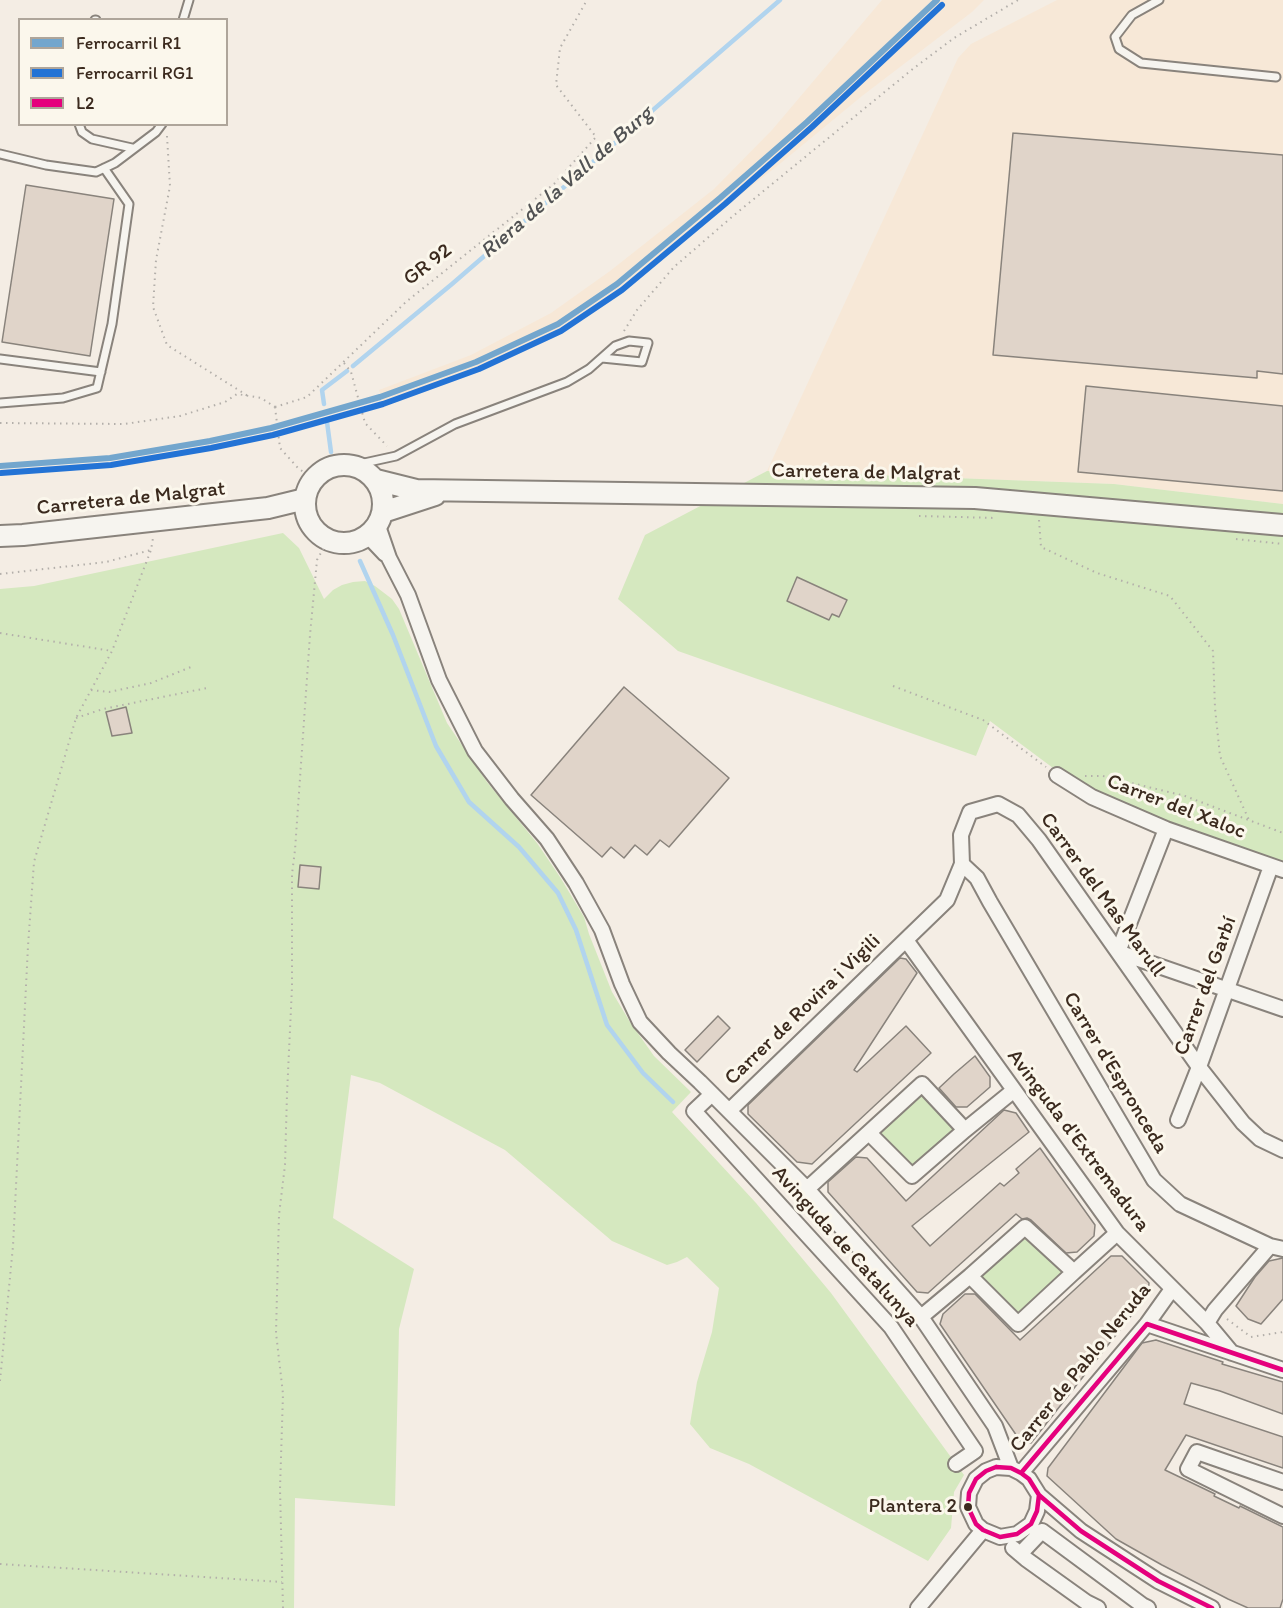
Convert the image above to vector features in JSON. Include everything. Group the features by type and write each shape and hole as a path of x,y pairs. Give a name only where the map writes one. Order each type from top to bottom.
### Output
{"street":[{"path":"334,465 355,465 367,471 376,480 383,493 384,503 376,525 351,543 328,540 316,531 308,519 304,499 313,478 323,470 334,465"},
{"name":"Carretera de Malgrat","path":"376,480 416,490 447,491 968,498 1283,525"},
{"name":"Carretera de Malgrat","path":"376,525 447,491"},
{"name":"Carretera de Malgrat","path":"0,536 268,508 304,499"},
{"name":"Carretera de Malgrat","path":"268,508 308,519"},
{"name":"Avinguda de Catalunya","path":"376,525 389,558 408,595 439,680 475,751 547,839 576,882 602,930 622,984 640,1022 807,1189 921,1317 995,1426 1016,1470"},
{"name":"Carrer del Xaloc","path":"1058,776 1092,797 1166,829 1277,868"},
{"name":"Carrer del Mas Marull","path":"906,940 947,900 962,864 961,835 970,812 998,804 1018,815 1039,840 1199,1067 1243,1123 1260,1139 1283,1150"},
{"path":"1166,829 1118,952 1283,1009"},
{"name":"Carrer d'Espronceda","path":"962,864 977,878 1154,1180 1180,1204 1276,1247"},
{"name":"Carrer del Garbí","path":"1178,1120 1227,990 1277,868"},
{"name":"Avinguda d'Extremadura","path":"906,940 1117,1233 1207,1323 1232,1353"},
{"name":"Carrer de Rovira i Vigili","path":"729,1111 906,940"},
{"path":"807,1189 921,1084 965,1130"},
{"path":"869,1133 912,1176 1013,1091"},
{"name":"Avinguda de Catalunya","path":"712,1094 694,1111 891,1327 975,1451 956,1464"},
{"path":"921,1317 1025,1227 1074,1272"},
{"path":"970,1276 1018,1324 1117,1233"},
{"path":"1207,1323 1215,1310 1276,1247"},
{"name":"Carrer de Pablo Neruda","path":"1016,1470 1147,1324 1172,1289"},
{"path":"1147,1324 1283,1370"},
{"path":"1283,1482 1197,1452 1188,1469 1283,1516"},
{"path":"1098,1608 1086,1602 1000,1537 983,1530 976,1524 968,1507 969,1493 976,1479 996,1467 1016,1470 1029,1479 1039,1495 1081,1531 1158,1581 1212,1608"},
{"path":"1000,1537 1017,1534 1031,1524 1037,1511 1039,1495"},
{"path":"918,1608 983,1530"},
{"path":"1018,1552 1023,1551 1042,1531 1148,1608"}],"lane":[{"path":"184,18 189,0"},
{"path":"1159,0 1132,15 1115,37 1119,49 1141,63 1276,77"},
{"path":"80,126 82,132 92,139 132,148"},
{"path":"0,154 46,165 96,172 115,163 156,132 160,126"},
{"path":"0,403 63,398 98,388 112,324 129,204 104,168"},
{"path":"355,465 396,456 455,424 567,382 589,369 615,346 629,341 648,343 642,362 602,358"},
{"path":"0,358 101,372"}],"path":[{"name":"GR 92","path":"275,407 307,397 407,302 554,184 596,137 556,85 560,48 587,0"},
{"path":"615,346 637,310 682,260 914,68 954,38 1018,0"},
{"path":"167,136 170,186 156,260 153,307 167,345 248,396"},
{"path":"344,363 351,372 365,423 396,456"},
{"path":"0,423 124,424 180,416 225,402 237,394 261,398 275,407 280,448 298,468 313,478"},
{"path":"912,515 1004,519"},
{"path":"1039,520 1041,547 1097,573 1170,596 1213,651 1220,756 1249,820"},
{"path":"0,1381 13,1246 34,862 76,718 112,651 150,550 153,536"},
{"path":"1236,539 1283,544"},
{"path":"283,1608 280,1488 283,1394 276,1333 279,1215 285,1165 292,987 292,874 317,560 328,540"},
{"path":"0,574 106,562 150,550"},
{"path":"0,633 112,651"},
{"path":"91,690 109,692 151,683 190,667"},
{"path":"893,686 983,720 1058,776 1103,776 1185,796 1283,833"},
{"path":"76,718 103,709 207,688"},
{"path":"1215,1310 1251,1336 1283,1332"},
{"path":"0,1564 282,1582"}],"shaded area":[{"path":"882,0 984,0 972,12 862,96 776,167 622,287 560,329 476,369 385,407 379,390 471,355 551,313 610,271 714,189 772,130"},
{"path":"1057,0 1283,0 1283,504 1114,484 767,471 958,58 971,44"}],"green space":[{"path":"767,471 1114,484 1283,504 1283,870 1092,797 990,721 976,756 678,651 618,599 645,535"},
{"path":"283,533 299,548 324,599 342,585 365,581 392,599 399,609 447,723 487,782 537,843 560,877 584,917 612,992 630,1022 654,1056 691,1092 672,1112 756,1203 831,1293 964,1475 954,1492 951,1528 928,1561 749,1464 710,1448 690,1424 697,1382 712,1332 719,1288 687,1257 667,1265 612,1241 505,1150 380,1083 351,1075 333,1218 414,1269 399,1329 395,1506 295,1498 294,1608 0,1608 0,589 34,586"},
{"path":"925,1087 965,1130 913,1177 869,1133"},
{"path":"1025,1227 1074,1272 1018,1324 970,1276"}],"building":[{"path":"1013,133 1283,155 1283,374 1257,371 1257,378 993,355"},
{"path":"26,185 114,199 90,356 2,342"},
{"path":"1086,386 1283,406 1283,491 1078,472"},
{"path":"797,577 847,600 839,617 832,614 829,620 787,601"},
{"path":"624,687 729,778 669,847 660,840 647,855 635,845 624,858 611,847 602,857 531,795"},
{"path":"126,707 132,733 112,736 106,712"},
{"path":"300,865 321,867 319,889 298,887"},
{"path":"900,958 906,959 917,973 854,1070 857,1072 906,1026 931,1053 812,1164 797,1162 748,1114 748,1105"},
{"path":"718,1016 730,1028 697,1062 685,1050"},
{"path":"975,1056 990,1077 990,1087 967,1107 956,1107 939,1088"},
{"path":"1004,1110 1016,1113 1029,1132 912,1226 930,1246 1000,1183 1004,1186 1019,1173 1016,1169 1040,1148 1095,1225 1094,1236 1077,1252 1066,1253 1031,1220 1022,1219 1016,1214 928,1293 917,1292 828,1192 828,1182 856,1157 867,1158 906,1201"},
{"path":"1111,1256 1122,1256 1149,1283 1148,1294 1031,1443 1021,1442 940,1324 943,1314 965,1294 975,1294 1020,1340"},
{"path":"1283,1258 1283,1299 1261,1324 1248,1319 1236,1306 1255,1277 1269,1261"},
{"path":"1156,1340 1223,1362 1222,1364 1283,1382 1283,1414 1191,1383 1184,1404 1283,1437 1283,1468 1186,1435 1165,1470 1215,1494 1214,1496 1283,1527 1283,1599 1280,1608 1248,1608 1116,1539 1047,1476 1048,1468 1142,1343"}],"waterway":[{"name":"Riera de la Vall de Burg","path":"353,366 452,284 780,0"},
{"name":"Riera de la Vall de Burg","path":"324,404 322,390 347,371"},
{"name":"Riera de la Vall de Burg","path":"327,422 331,452"},
{"name":"Riera de la Vall de Burg","path":"360,561 393,635 436,746 469,802 519,847 558,893 576,930 607,1025 643,1073 673,1102"}],"rail line":[{"name":"R1","path":"0,466 110,458 271,428 380,397 476,362 558,324 617,284 720,198 807,122 937,0"},
{"name":"RG1","path":"1,473 111,465 273,435 383,404 479,369 561,331 622,290 725,204 812,127 942,5"}],"transit line":[{"name":"L2","path":"1021,1473 1147,1324 1283,1370"},
{"name":"L2","path":"996,1467 1011,1468 1021,1473 1029,1479 1039,1495 1037,1511 1031,1524 1017,1534 1000,1537 983,1530 976,1524 968,1507 969,1493 976,1479 996,1467"},
{"name":"L2","path":"1039,1495 1081,1531 1158,1581 1212,1608"}],"place":[{"name":"Plantera 2","path":"968,1507"}]}
